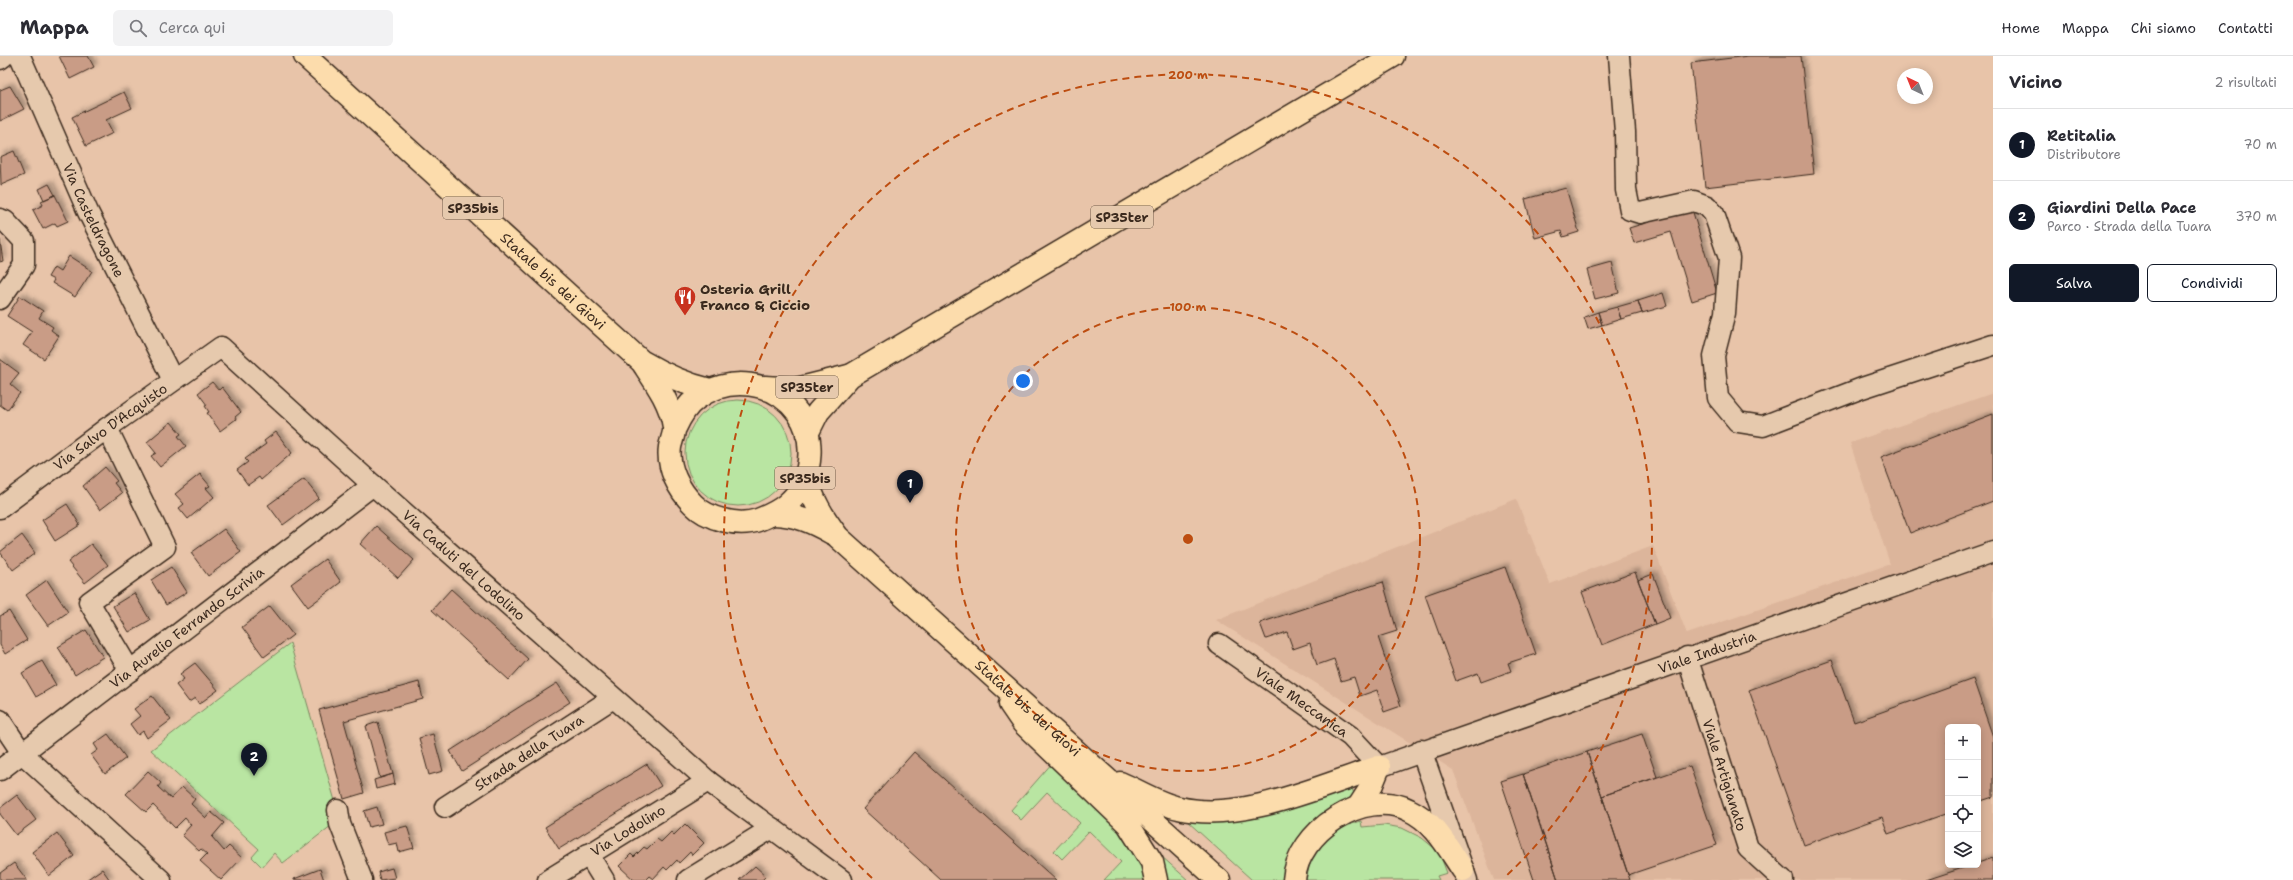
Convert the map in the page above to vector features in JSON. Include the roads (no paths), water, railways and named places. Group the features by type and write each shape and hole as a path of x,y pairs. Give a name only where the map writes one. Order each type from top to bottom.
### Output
{"main road":[{"name":"Statale bis dei Giovi","path":"305,56 641,361 656,382 667,404 675,428"},
{"name":"SP35ter","path":"763,387 797,389 850,376 1393,56"},
{"name":"Statale bis dei Giovi","path":"641,361 667,376 710,390"},
{"name":"SP35ter","path":"807,434 818,412 850,376"},
{"name":"Statale bis dei Giovi","path":"745,383 763,387 783,398 798,414 807,434 810,455 806,475 799,490 788,504 774,514 754,521 733,522 712,517 694,506 680,490 672,470 670,449 675,428 683,412 695,399 710,390 727,384 745,383"},
{"name":"Statale bis dei Giovi","path":"806,475 810,493 818,511 838,537"},
{"name":"Statale bis dei Giovi","path":"774,514 794,515 812,521 838,537 1219,880"},
{"path":"986,669 1023,723 1128,824 1152,862 1156,880"},
{"path":"1104,776 1179,808 1220,812 1255,808 1379,767"},
{"path":"1359,806 1370,789 1379,767"},
{"path":"1294,880 1300,854 1315,835 1334,820 1359,806 1387,804 1409,809 1427,821 1438,833 1465,875"}],"street":[{"path":"0,59 4,56"},
{"name":"Via Casteldragone","path":"20,56 88,212 173,380"},
{"path":"1619,56 1625,132 1626,190 1630,210 1640,213 1694,202 1707,206 1714,214 1729,258 1726,313 1714,356 1718,398 1738,422 1763,426 1862,388 1993,346"},
{"path":"0,219 5,221 24,241 24,265 0,299"},
{"name":"Via Salvo D'Acquisto","path":"0,508 107,428 221,347"},
{"name":"Via Caduti del Lodolino","path":"221,347 373,485 708,781"},
{"path":"107,428 165,547 90,602 130,671"},
{"name":"Via Aurelio Ferrando Scrivia","path":"0,770 373,485"},
{"name":"Viale Industria","path":"1379,767 1421,750 1993,552"},
{"name":"Viale Meccanica","path":"1219,644 1350,736 1379,767"},
{"name":"Viale Artigianato","path":"1687,657 1748,848 1783,880"},
{"name":"Strada della Tuara","path":"445,807 613,698"},
{"path":"0,720 22,753 161,880"},
{"path":"1421,750 1465,875"},
{"path":"708,781 842,880"},
{"name":"Via Lodolino","path":"548,880 708,781"},
{"path":"338,810 340,824 362,880"},
{"path":"688,880 772,828"},
{"path":"588,854 604,880"}],"place":[{"name":"Osteria Grill Franco & Ciccio","path":"685,316"},
{"name":"Retitalia","path":"910,503"},
{"name":"Giardini Della Pace","path":"254,776"}]}
